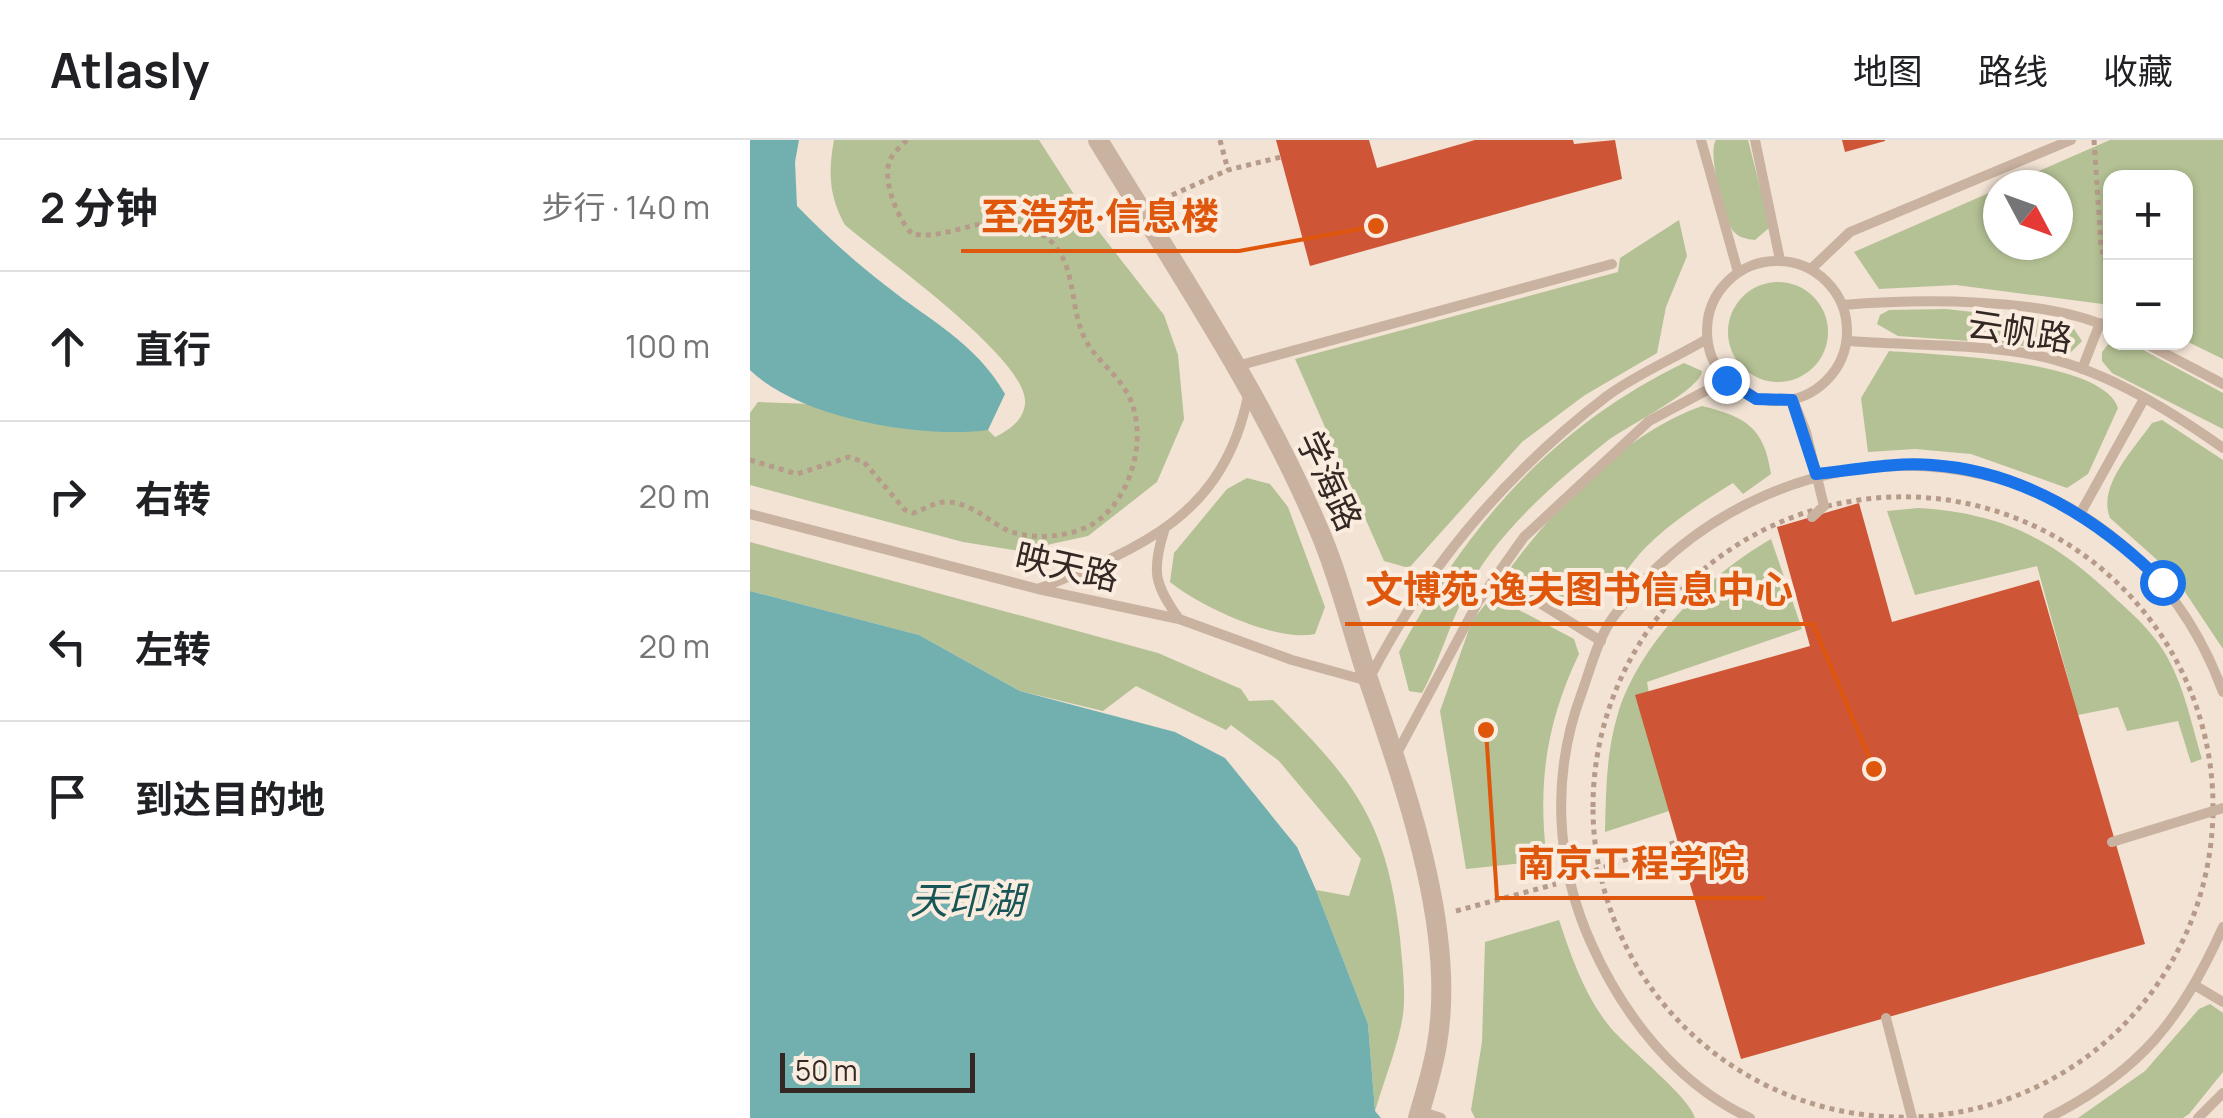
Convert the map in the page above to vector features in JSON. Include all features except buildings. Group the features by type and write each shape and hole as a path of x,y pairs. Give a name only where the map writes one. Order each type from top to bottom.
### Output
{"street":[{"name":"学海路","path":"1098,140 1249,390 1320,532 1395,758 1414,821 1440,973 1438,1042 1419,1114"}],"lane":[{"path":"1700,140 1738,272"},
{"path":"1755,140 1780,260"},
{"path":"1810,269 1850,232 2071,140"},
{"path":"1780,260 1810,269 1830,284 1843,305 1848,341 1830,379 1792,400 1756,399 1726,380 1707,339 1714,302 1738,272 1758,263 1780,260"},
{"path":"1235,367 1612,264"},
{"name":"云帆路","path":"1843,305 1904,300 2047,311 2103,325"},
{"path":"2082,369 2103,329"},
{"path":"1368,681 1425,581 1486,504 1610,394 1707,339"},
{"name":"云帆路","path":"1848,341 2024,353 2082,369 2144,399 2223,448"},
{"path":"2158,350 2223,384"},
{"path":"1395,758 1496,576 1524,538 1649,421 1726,380"},
{"path":"1038,589 1098,566 1164,531 1222,470 1240,435 1249,390"},
{"path":"2080,514 2144,399"},
{"path":"1792,400 1824,506 1812,516"},
{"path":"1750,1118 1729,1114 1693,1082 1626,1010 1589,939 1568,880 1560,806 1563,754 1601,640 1613,618 1673,551 1736,508 1816,474 1933,465 2020,485 2080,514 2128,548 2162,582 2192,626 2223,692"},
{"name":"映天路","path":"750,514 1038,589 1179,620 1292,660 1368,681"},
{"path":"1164,531 1156,557 1158,588 1179,620"},
{"path":"1496,576 1601,640"},
{"path":"2112,842 2222,809"},
{"path":"2048,1118 2091,1096 2136,1063 2170,1028 2196,986 2223,927"},
{"path":"2196,986 2223,1002"},
{"path":"1886,1018 1912,1118"},
{"path":"2198,1118 2223,1093"},
{"path":"1419,1114 1441,1118"}],"path":[{"path":"750,460 797,474 849,456 874,472 904,510 913,513 932,504 958,504 1023,535 1071,534 1090,526 1106,515 1128,481 1137,428 1133,406 1086,340 1073,280 1057,247 1042,234 1010,220 912,234 900,215 888,170 890,159 907,140"},
{"path":"1220,140 1228,170"},
{"path":"2094,140 2105,260"},
{"path":"1172,196 1228,170 1281,156"},
{"path":"1882,497 1973,504 2014,516 2076,552 2141,608 2169,646 2201,724 2222,809 2181,940 2141,1006 2078,1062 2026,1090 1957,1117 1862,1115 1804,1103 1751,1084 1676,1025 1649,991 1629,955 1600,868 1594,834 1596,768 1606,717 1630,659 1687,584 1731,547 1824,506 1882,497"},
{"path":"1433,916 1568,880 1676,842"}],"green space":[{"path":"834,140 1039,140 1093,224 1164,315 1178,355 1184,419 1157,482 1088,536 1019,551 963,542 750,485 750,413 758,402 812,404 987,429 995,437 1014,424 1024,410 1020,385 980,336 845,225 831,184"},
{"path":"1716,140 1748,140 1770,227 1755,240 1738,235 1729,224 1715,171"},
{"path":"2110,140 2223,140 2223,359 2193,344 2193,170 2103,170 2103,304 1956,285 1879,289 1854,252 1983,196 1983,260 2073,260 2073,170 2041,170"},
{"path":"1679,220 1687,256 1666,307 1657,353 1585,395 1522,442 1409,568 1384,561 1295,359 1618,272 1620,258"},
{"path":"1778,282 1797,286 1813,297 1824,313 1828,332 1824,351 1813,367 1797,378 1778,382 1759,378 1743,367 1732,351 1728,332 1732,313 1743,297 1759,286"},
{"path":"1946,309 2070,323 2082,341 2068,355 2012,344 1898,336 1877,324 1880,315 1889,310"},
{"path":"2143,350 2223,393 2223,429 2112,373 2102,361 2102,352"},
{"path":"1889,351 2051,369 2106,392 2118,408 2088,474 2067,488 1971,454 1915,449 1868,452 1861,398"},
{"path":"1684,363 1702,371 1689,388 1606,442 1546,492 1509,530 1465,594 1422,693 1409,691 1399,652 1454,562 1485,521 1518,483 1593,417"},
{"path":"1702,406 1731,415 1751,427 1764,446 1771,474 1743,494 1733,483 1687,513 1645,548 1593,605 1566,607 1515,574 1511,567 1530,543 1596,473 1647,434"},
{"path":"2162,420 2223,460 2223,649 2173,574 2110,518 2109,493 2119,468 2152,423"},
{"path":"1247,478 1270,484 1288,507 1325,607 1315,634 1260,628 1200,602 1170,582 1174,553 1227,489"},
{"path":"1918,508 2002,523 2049,546 2093,578 2141,623 2163,650 2182,689 2202,759 2191,763 2178,721 2127,731 2118,707 2078,715 2037,566 1915,595 1887,511"},
{"path":"1771,539 1802,629 1647,682 1669,811 1605,832 1613,731 1641,663 1700,592"},
{"path":"750,542 1158,653 1241,689 1249,701 1273,700 1345,780 1362,805 1386,863 1400,938 1404,1006 1398,1039 1375,1111 1368,1024 1316,890 1349,896 1361,859 1279,761 1231,725 1226,730 1136,686 1103,711 1020,691 919,635 750,591"},
{"path":"1488,601 1504,602 1574,639 1579,654 1559,703 1548,751 1543,801 1546,853 1533,862 1466,869 1440,711 1472,621"},
{"path":"1559,920 1580,976 1601,1015 1682,1098 1695,1118 1475,1118 1471,1110 1482,1042 1485,942"},
{"path":"2210,1004 2223,1013 2223,1072 2189,1114 2183,1118 2078,1118 2145,1071 2199,1009"}],"water":[{"path":"750,140 799,140 795,162 797,206 862,267 980,360 1005,394 988,430 930,431 863,421 799,401 750,370"},
{"name":"天印湖","path":"750,591 919,635 1020,691 1175,732 1225,758 1297,847 1316,890 1368,1024 1375,1111 1381,1118 750,1118"}],"place":[{"name":"至浩苑·信息楼","path":"1376,226"},
{"name":"南京工程学院","path":"1486,730"},
{"name":"文博苑·逸夫图书信息中心","path":"1874,769"}],"route":[{"path":"1726,380 1756,399 1792,400 1806,432 1816,474 1880,466 1933,465 2020,485 2080,514 2128,548 2162,582"}]}
